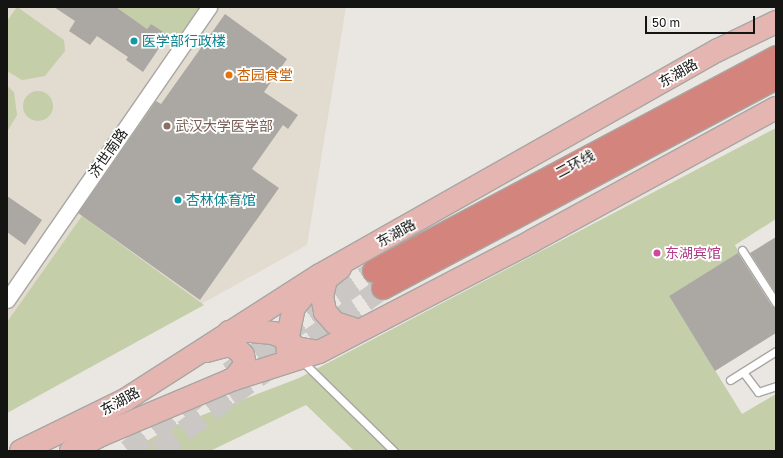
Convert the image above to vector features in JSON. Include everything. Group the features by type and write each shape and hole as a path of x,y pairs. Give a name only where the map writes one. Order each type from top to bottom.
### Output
{"highway":[{"name":"二环线","path":"776,57 378,279 776,78"}],"main road":[{"name":"东湖路","path":"21,451 125,400 195,353 320,275 718,50 776,22"},
{"name":"东湖路","path":"71,451 101,436 234,379 300,358 359,331 532,241 776,108"},
{"path":"356,255 326,279 322,296 325,312 335,323 359,331"},
{"path":"300,358 288,352 287,339 294,307 320,275"},
{"path":"229,332 251,331 273,333 287,339 296,348 300,358"},
{"path":"195,353 229,345 237,349 243,356 245,365 234,379"}],"street":[{"name":"济世南路","path":"7,300 209,7"}],"lane":[{"path":"742,250 776,303"},
{"path":"730,380 776,351"},
{"path":"300,358 394,451"},
{"path":"743,372 758,392 776,386"}],"shaded area":[{"name":"武汉大学医学部","path":"7,7 346,7 307,245 7,413"}],"green space":[{"path":"17,7 64,40 65,51 45,76 22,80 7,71 7,21"},
{"path":"116,7 201,7 177,42 151,24 147,29"},
{"path":"7,86 14,92 17,115 7,132"},
{"path":"38,91 48,96 53,106 48,116 38,121 28,116 23,106 28,96"},
{"name":"东湖宾馆","path":"776,128 776,219 735,245 739,253 669,296 742,414 776,394 776,451 354,451 306,405 210,451 129,451 171,427 299,378"},
{"path":"82,216 204,305 7,413 7,322"}],"building":[{"name":"医学部行政楼","path":"54,7 116,7 147,29 151,24 168,35 143,72 126,60 128,57 97,36 90,45 69,31 75,21"},
{"name":"杏林体育馆","path":"225,14 287,59 264,92 298,115 288,129 283,125 252,169 279,188 200,300 78,213 156,101 161,104"},
{"path":"7,196 42,220 25,245 7,232"},
{"path":"776,237 776,294 750,253"},
{"path":"738,253 772,306 776,308 776,333 715,371 669,296"}],"tunnel":[{"path":"229,373 374,271"},
{"path":"158,451 230,396 383,288"},
{"path":"128,451 195,398"}],"place":[{"name":"医学部行政楼","path":"134,41"},
{"name":"杏园食堂","path":"229,75"},
{"name":"武汉大学医学部","path":"167,126"},
{"name":"杏林体育馆","path":"178,200"},
{"name":"东湖宾馆","path":"657,253"}]}
